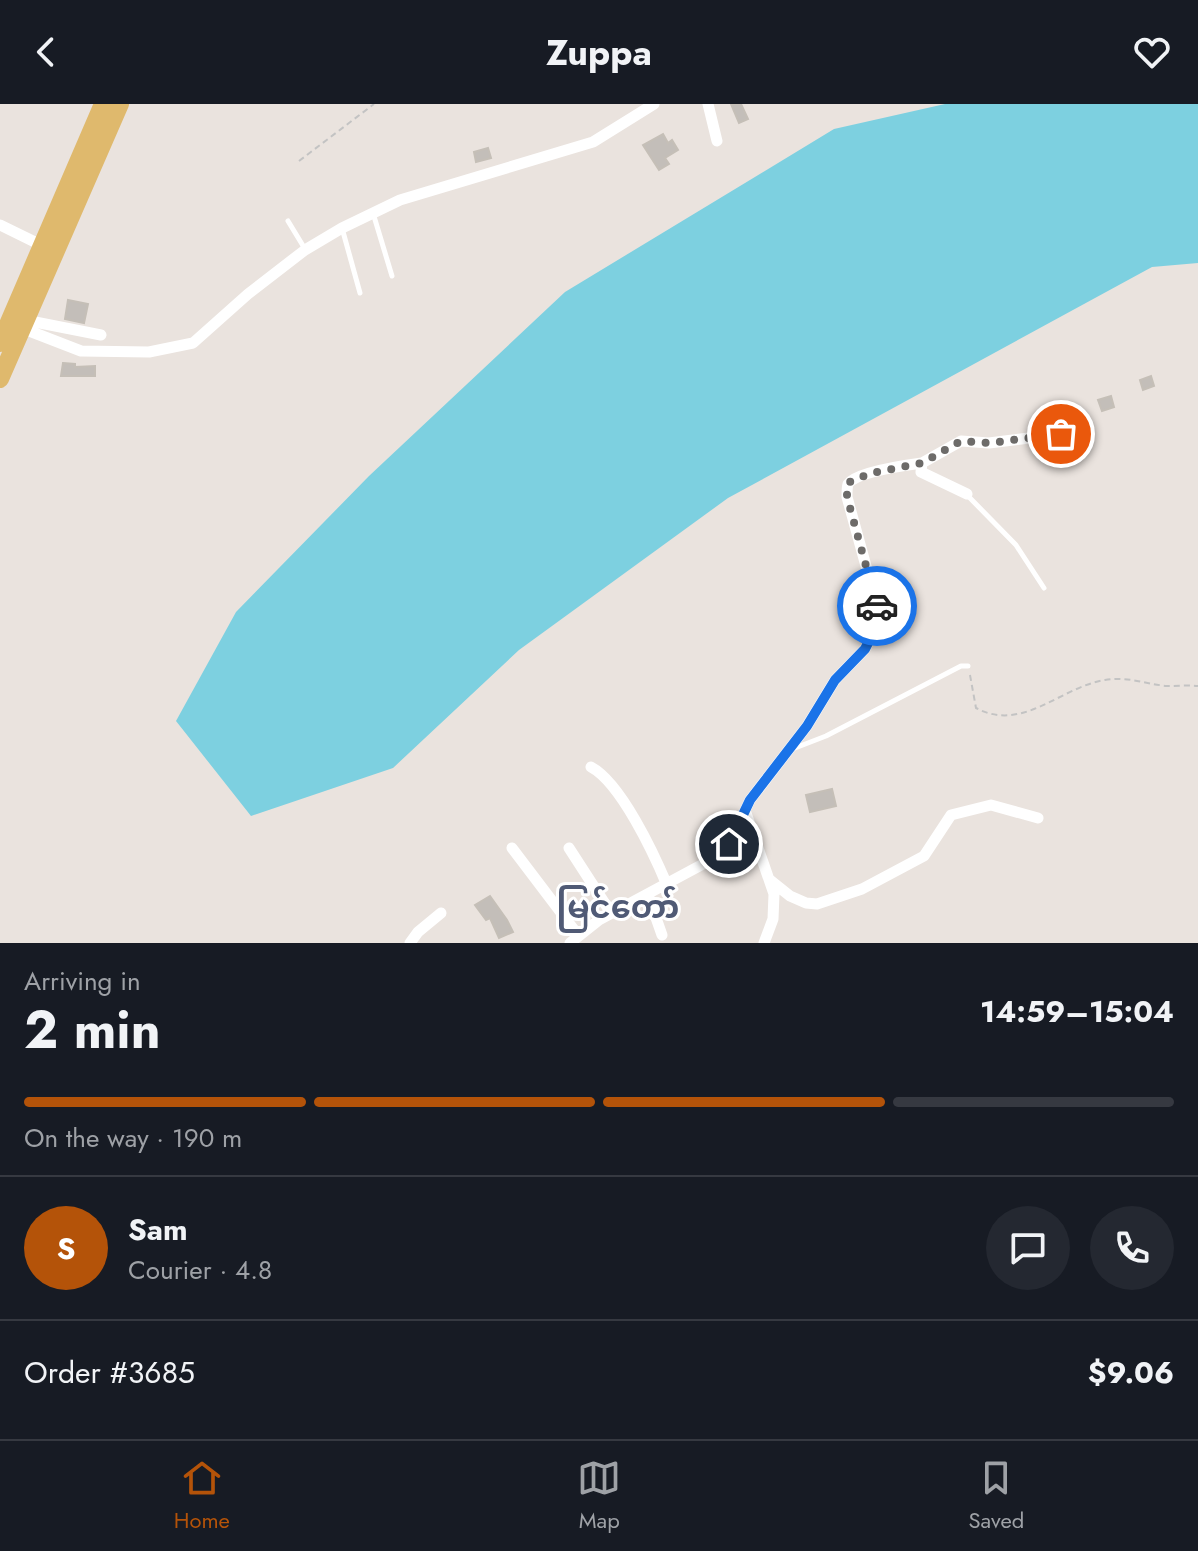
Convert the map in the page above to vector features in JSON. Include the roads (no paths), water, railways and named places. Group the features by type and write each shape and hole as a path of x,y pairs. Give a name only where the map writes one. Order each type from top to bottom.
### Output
{"main road":[{"path":"0,379 43,246 103,104"},
{"path":"0,343 19,322 120,104"}],"street":[{"path":"19,322 81,351 149,352 193,343 248,294 305,250 342,228 400,200 593,142 654,104"},
{"path":"708,104 717,141"},
{"path":"3,227 43,246"},
{"path":"19,322 101,335"},
{"path":"512,848 573,940 611,913 718,856 729,844 750,800 807,726 835,680 865,649 877,625 877,606 847,497 847,485 872,473 922,463 961,441 989,443 1061,434"},
{"path":"922,463 921,472 967,494"},
{"path":"591,767 615,790 655,854 667,885"},
{"path":"770,880 798,901 817,904 862,889 924,856 951,815 991,805 1038,818"},
{"path":"746,813 770,880 776,907 764,943"},
{"path":"569,848 611,913"},
{"path":"648,895 662,935"},
{"path":"410,943 441,913"}],"lane":[{"path":"373,212 392,276"},
{"path":"288,221 305,250"},
{"path":"342,228 360,293"},
{"path":"967,494 1016,545 1044,588"},
{"path":"787,751 826,736 961,666 968,666"}],"water":[{"path":"945,104 1198,104 1198,263 1152,267 728,498 519,650 393,768 251,816 176,721 236,612 369,476 565,292 834,129"}],"district":[{"name":"မြင်တော်","path":"618,907"}]}
